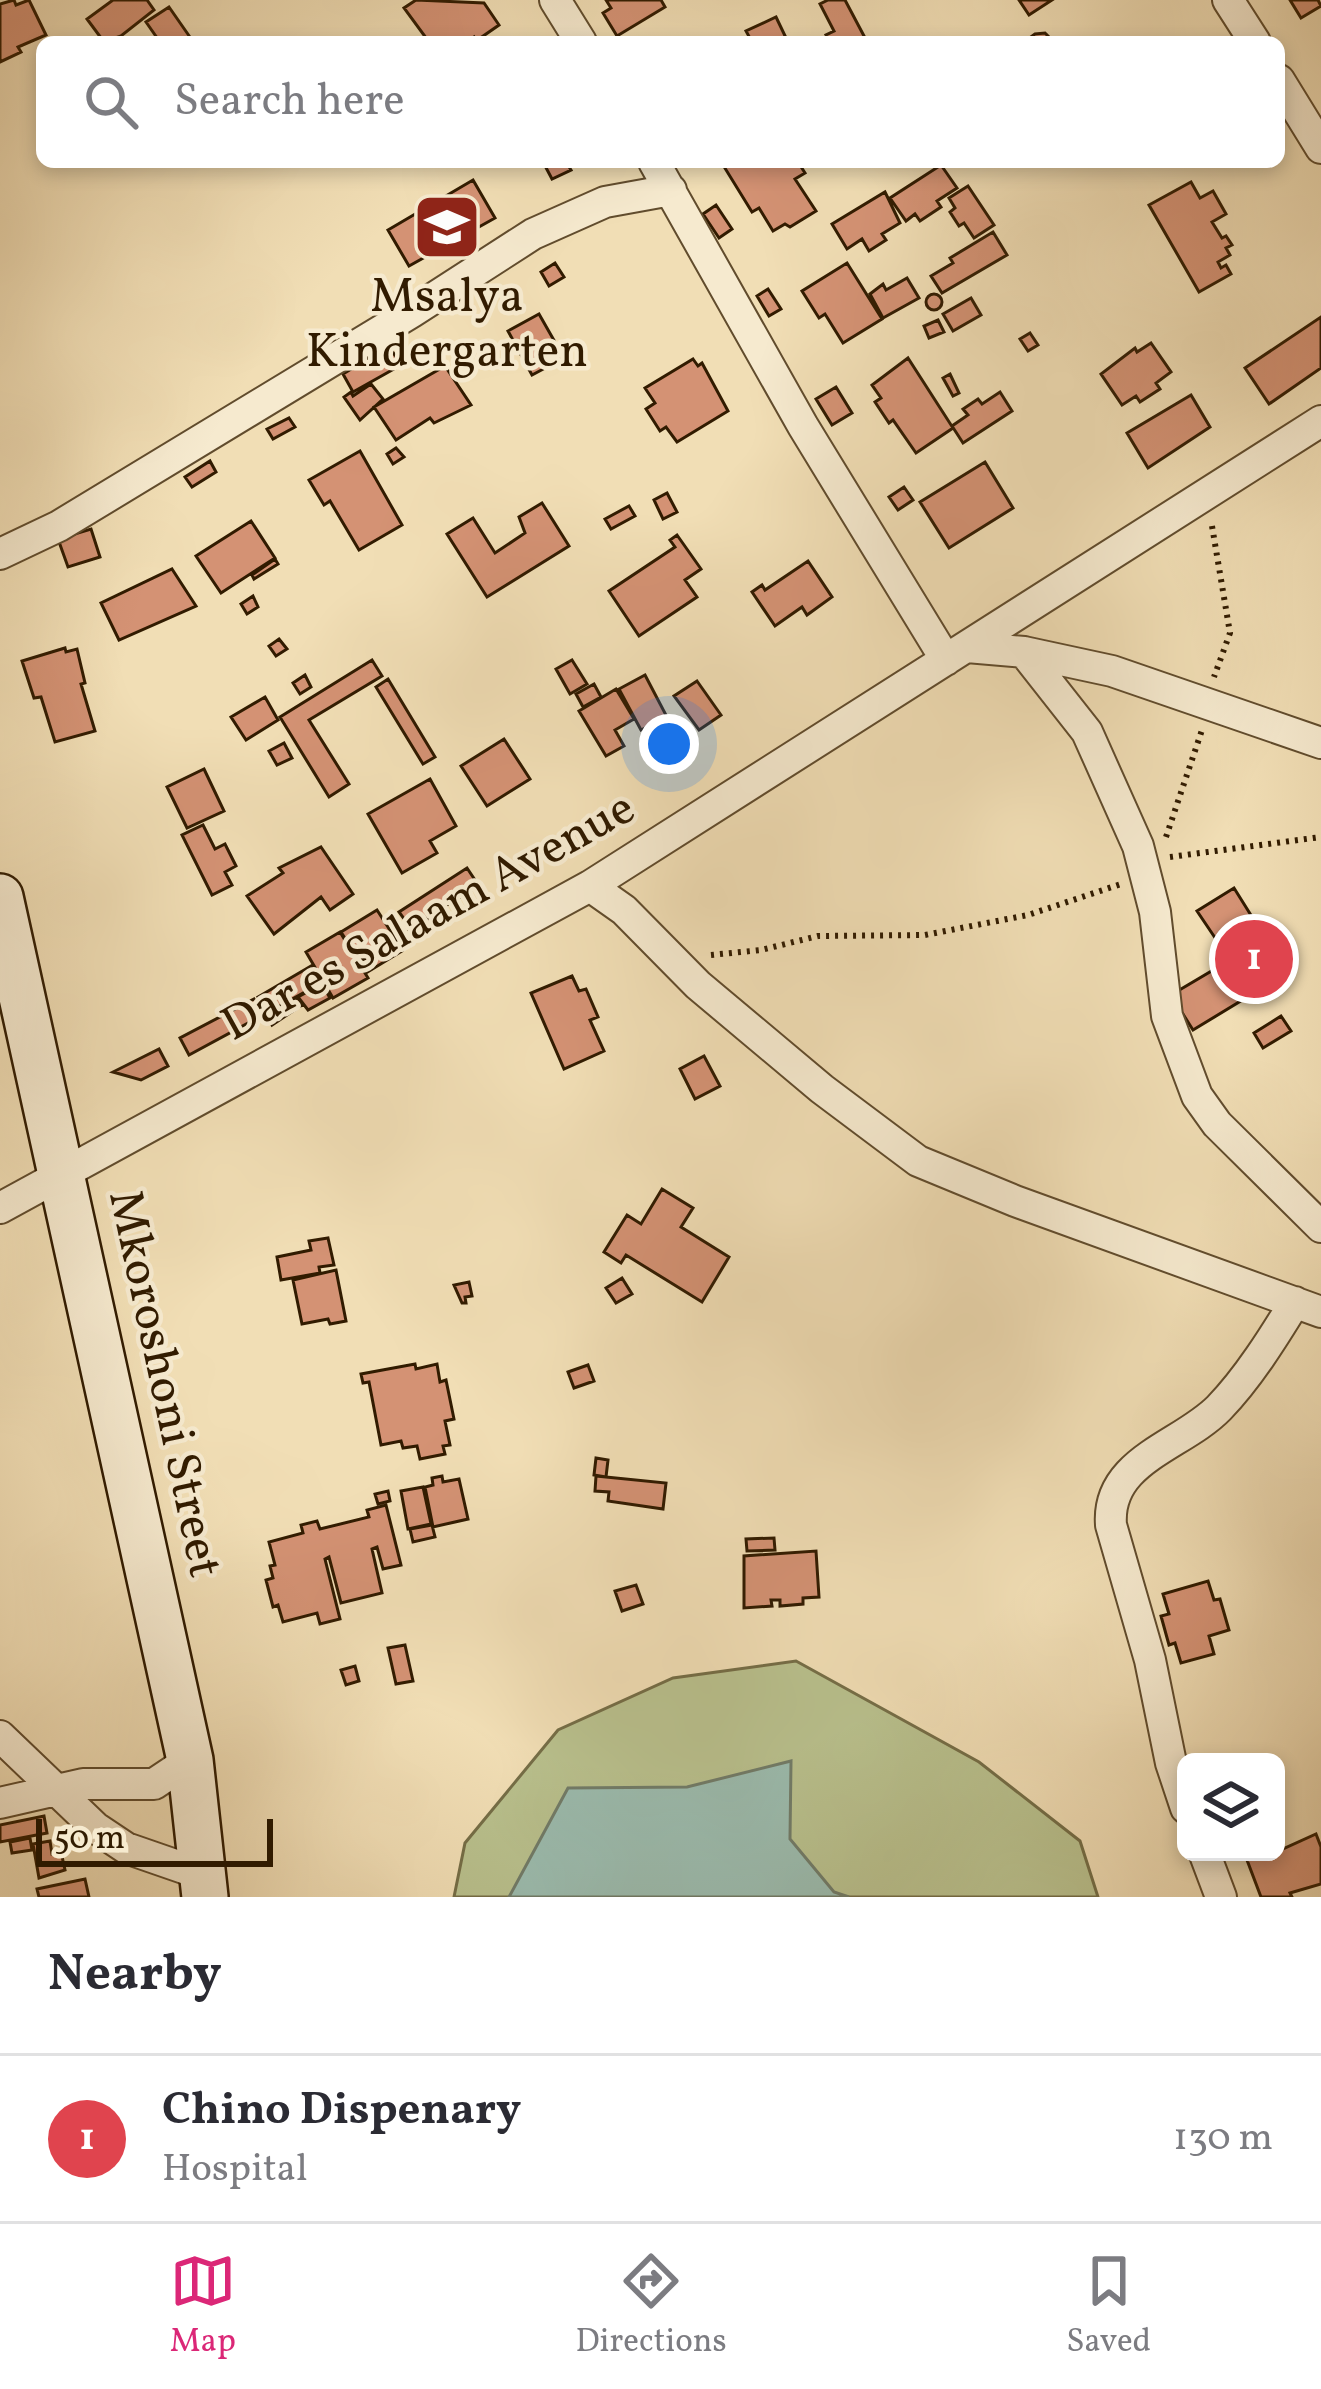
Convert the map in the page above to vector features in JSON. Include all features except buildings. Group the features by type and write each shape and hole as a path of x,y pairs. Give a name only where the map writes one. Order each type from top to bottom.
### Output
{"street":[{"path":"555,0 577,36"},
{"path":"1228,0 1251,36"},
{"path":"1285,90 1321,148"},
{"path":"658,168 803,426 957,654 1024,652 1112,671 1321,742"},
{"path":"0,554 58,526 550,225 605,202 671,190"},
{"name":"Dar es Salaam Avenue","path":"0,1208 590,886 1321,421"},
{"path":"1024,652 1087,732 1138,846 1153,868 1167,1016 1187,1076 1217,1124 1321,1227"},
{"path":"590,886 623,910 698,985 822,1089 918,1160 1016,1202 1308,1307 1224,1403 1132,1470 1115,1490 1111,1525 1141,1622 1177,1781"},
{"name":"Mkoroshoni Street","path":"0,897 7,953 62,1175 190,1760 204,1886"},
{"path":"0,1736 96,1828 204,1886"},
{"path":"0,1803 83,1784 154,1784 190,1760"},
{"path":"1207,1861 1221,1897"}],"path":[{"path":"1153,868 1198,748 1230,633 1207,493"},
{"path":"672,958 738,953 818,936 925,935 1028,915 1153,868 1321,837"}],"green space":[{"path":"796,1661 979,1762 1080,1841 1098,1897 454,1897 465,1843 558,1730 673,1678"}],"shaded area":[{"path":"791,1761 790,1839 834,1892 849,1897 509,1897 568,1788 687,1787"}],"place":[{"name":"Msalya Kindergarten","path":"447,227"},
{"name":"Chino Dispenary","path":"1254,959"}]}
